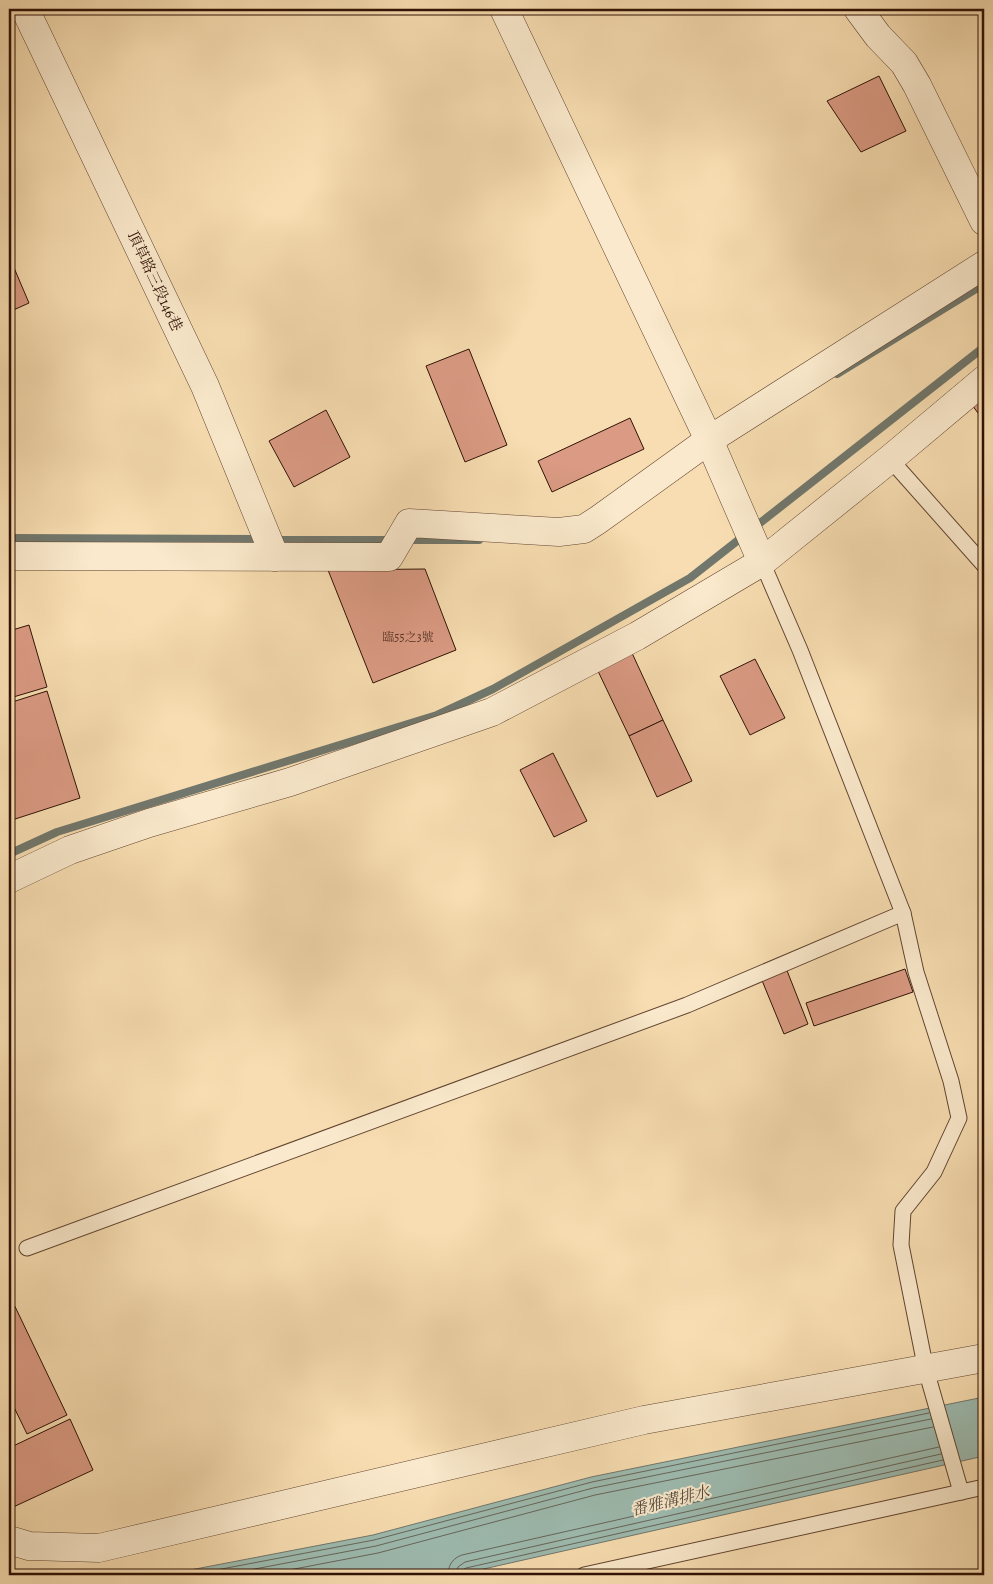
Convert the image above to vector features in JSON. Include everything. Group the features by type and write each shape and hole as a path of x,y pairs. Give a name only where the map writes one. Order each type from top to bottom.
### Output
{"street":[{"name":"頂草路三段146巷","path":"26,9 204,386 274,557"},
{"path":"504,9 709,440 762,562"},
{"path":"858,9 878,36 904,63 917,84 984,221"},
{"path":"9,556 389,557 409,523 558,532 584,529 709,440 984,265"},
{"path":"9,879 70,850 149,823 290,782 492,712 637,636 762,562 984,380"},
{"path":"9,1540 29,1546 99,1548 644,1420 984,1358"}],"lane":[{"path":"890,459 984,565"},
{"path":"762,562 800,650 903,912 916,972 951,1081 959,1118 934,1172 903,1211 901,1245 926,1370 961,1492"},
{"path":"27,1248 687,1005 903,912"},
{"path":"584,1575 984,1487"}],"water":[{"name":"番雅溝排水","path":"984,1397 984,1456 457,1575 164,1575 373,1535 591,1477"}],"building":[{"path":"879,76 906,131 861,152 827,101"},
{"path":"9,256 29,303 9,312"},
{"path":"469,349 507,445 465,462 426,366"},
{"path":"984,395 984,421 972,405"},
{"path":"326,410 350,457 294,487 269,441"},
{"path":"630,418 644,449 552,492 538,461"},
{"path":"425,569 456,650 373,683 328,570"},
{"path":"29,625 47,687 10,698 9,631"},
{"path":"632,653 663,720 629,736 597,669"},
{"path":"755,659 785,718 750,735 720,676"},
{"path":"47,691 80,798 9,821 9,703"},
{"path":"663,720 692,781 657,797 629,736"},
{"path":"553,753 587,821 554,837 520,770"},
{"path":"786,968 808,1024 784,1034 761,978"},
{"path":"905,969 913,992 814,1026 806,1003"},
{"path":"9,1294 67,1415 27,1434 9,1397"},
{"path":"70,1419 93,1470 9,1509 9,1448"}],"waterway":[{"path":"837,374 984,284"},
{"path":"9,854 57,832 437,715 493,689 690,578 984,347"},
{"path":"9,538 262,539"},
{"path":"273,540 392,540"},
{"path":"406,540 479,540"}]}
